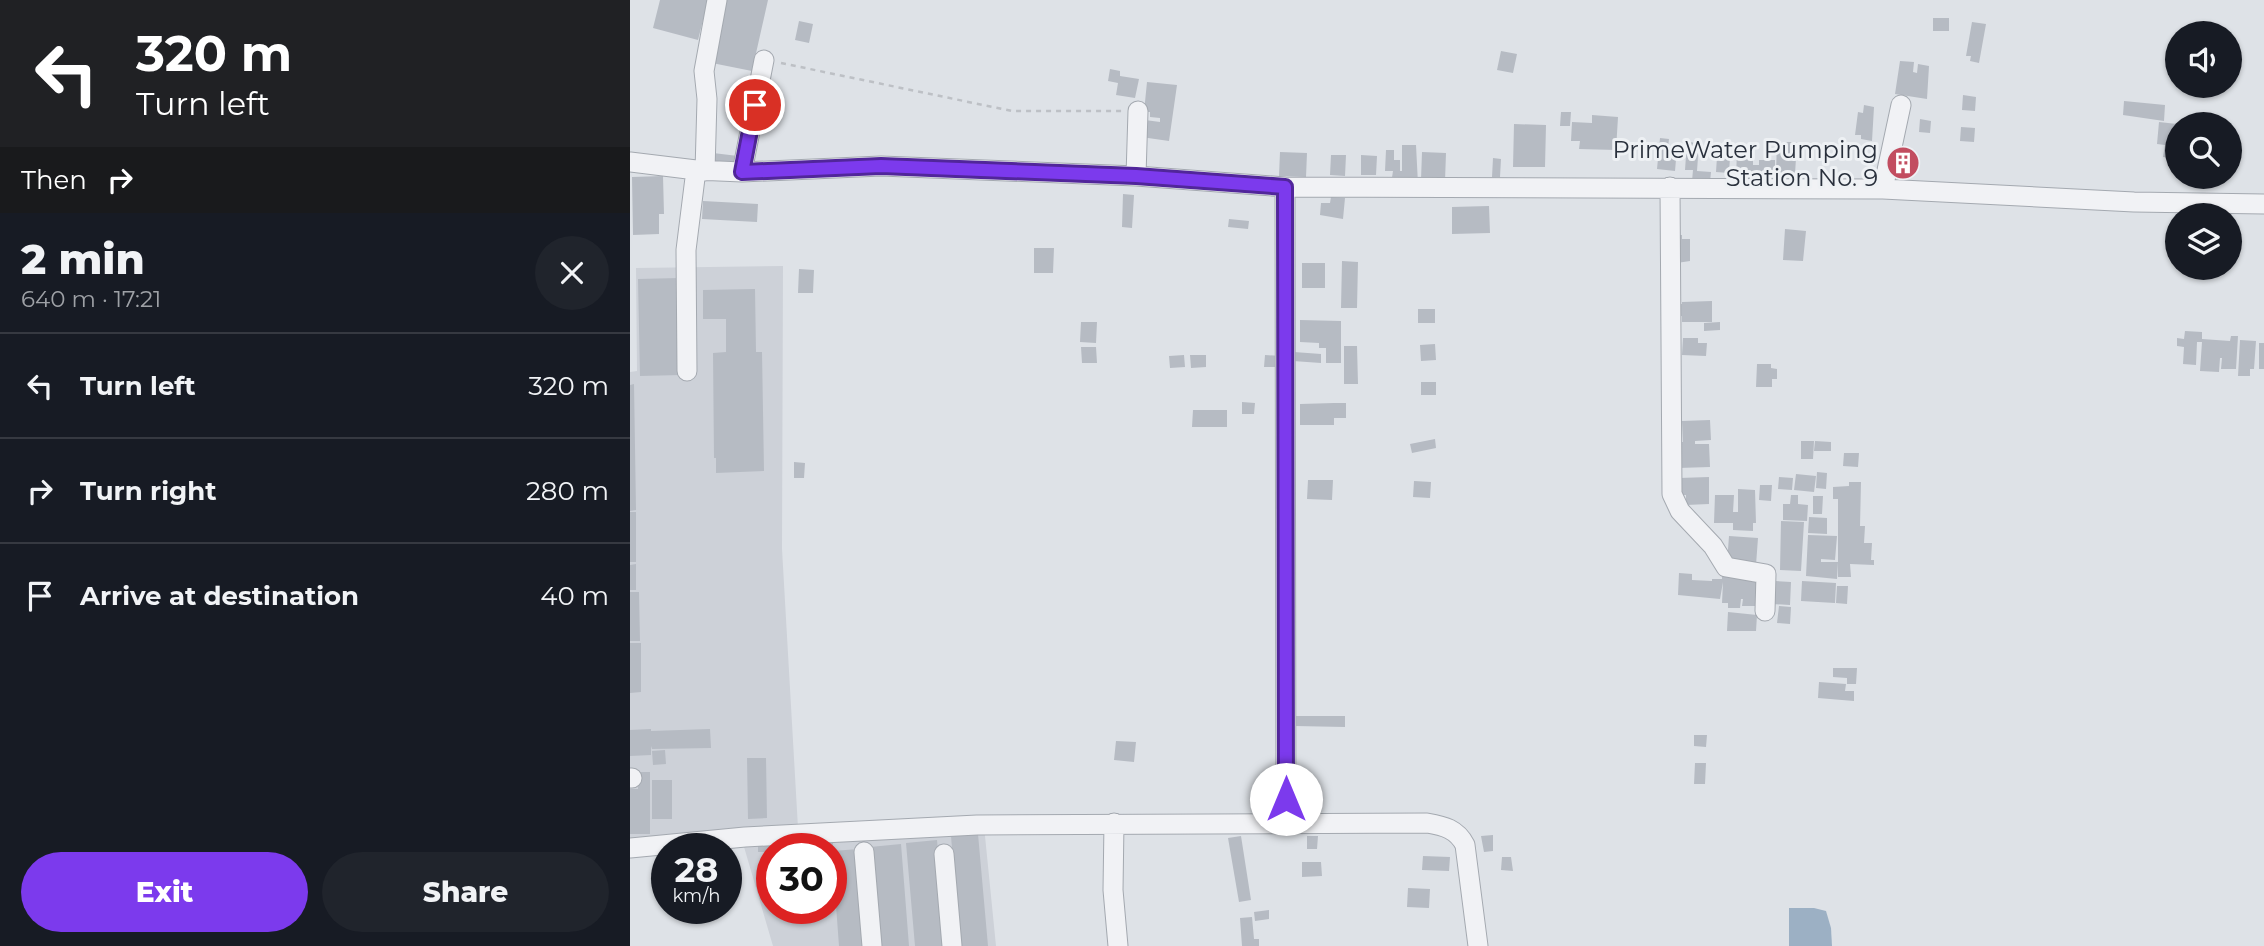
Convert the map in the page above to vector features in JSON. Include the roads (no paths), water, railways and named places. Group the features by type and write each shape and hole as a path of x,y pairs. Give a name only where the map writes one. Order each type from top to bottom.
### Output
{"street":[{"path":"687,371 686,250 701,170 707,118 704,62 717,0"},
{"path":"742,172 764,60"},
{"path":"1883,189 1901,105"},
{"path":"1136,176 1138,111"},
{"path":"630,162 742,172 881,166 1136,176 1285,187 1883,189 2134,202 2264,204"},
{"path":"1285,187 1286,825"},
{"path":"1670,187 1672,495 1681,511 1713,546 1726,567 1766,574 1765,611"},
{"path":"1114,823 1113,890 1118,946"},
{"path":"630,848 746,837 976,825 1427,823 1456,832 1465,845 1478,946"},
{"path":"864,852 872,946"},
{"path":"944,854 952,946"}],"water":[{"path":"1789,908 1826,911 1832,946 1789,946"}],"place":[{"name":"PrimeWater Pumping Station No. 9","path":"1903,163"}]}
